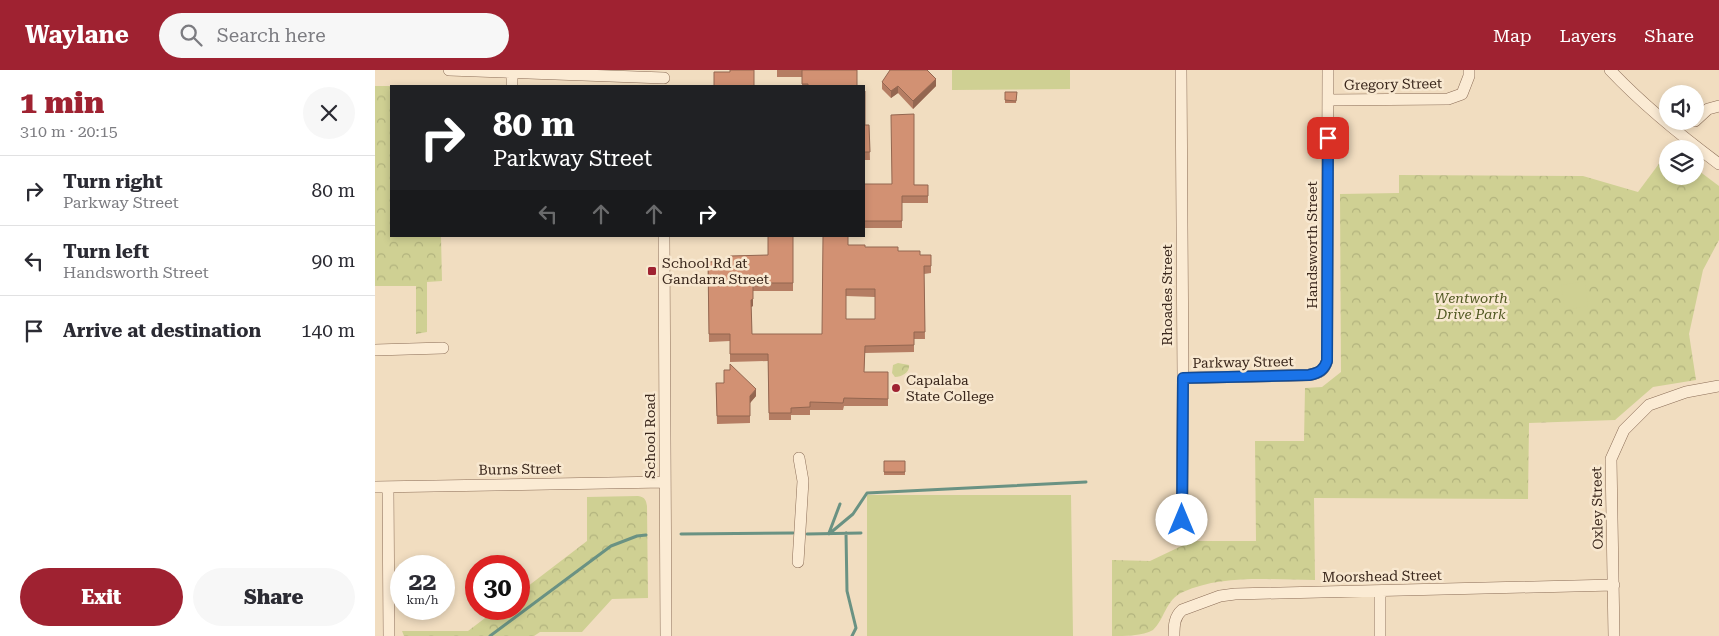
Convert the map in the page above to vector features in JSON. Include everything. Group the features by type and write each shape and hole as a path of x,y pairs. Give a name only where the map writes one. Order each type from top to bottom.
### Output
{"street":[{"path":"449,70 664,78"},
{"name":"Rhoades Street","path":"1181,70 1182,520"},
{"name":"Handsworth Street","path":"1327,361 1328,70"},
{"name":"Gregory Street","path":"1328,100 1448,99 1462,94 1469,76 1469,70"},
{"path":"1610,70 1641,101 1719,164"},
{"path":"512,72 512,85"},
{"path":"1704,113 1708,109 1719,106"},
{"path":"1681,135 1686,130"},
{"name":"School Road","path":"664,237 666,636"},
{"path":"375,350 443,348"},
{"name":"Parkway Street","path":"1183,378 1309,375 1321,371 1327,361"},
{"name":"Oxley Street","path":"1614,636 1611,459 1624,430 1649,405 1686,392 1719,386"},
{"path":"799,458 803,481 799,562"},
{"name":"Burns Street","path":"375,488 665,482"},
{"path":"388,487 389,636"},
{"name":"Moorshead Street","path":"1174,636 1174,621 1182,610 1220,596 1235,594 1614,585"},
{"path":"1380,591 1380,636"}],"green space":[{"path":"952,70 1070,70 1070,89 952,90"},
{"path":"375,86 390,86 390,237 441,237 442,281 427,282 427,332 416,334 416,286 375,286"},
{"name":"Wentworth Drive Park","path":"1659,164 1659,185 1704,185 1704,175 1719,186 1719,240 1703,270 1689,334 1696,380 1653,387 1615,420 1529,423 1528,499 1314,498 1315,580 1248,579 1198,586 1177,595 1153,630 1139,635 1112,636 1112,560 1150,561 1192,541 1256,541 1255,441 1304,441 1305,388 1322,387 1341,372 1340,194 1399,193 1399,175 1583,176 1638,192"},
{"path":"1585,281 1588,306 1565,310 1561,285"},
{"path":"898,363 909,365 909,368 905,374 895,377 892,373 893,365"},
{"path":"1455,383 1455,388 1418,389 1418,384"},
{"path":"867,495 1071,495 1073,636 867,636"},
{"path":"638,496 645,499 647,506 648,598 612,599 582,632 540,632 534,636 404,636 402,631 468,631 482,620 530,620 530,585 587,541 587,497"}],"building":[{"path":"730,70 754,70 754,85 714,85 714,72 730,72"},
{"path":"802,70 857,70 857,85 802,84"},
{"path":"890,70 927,70 936,79 913,101 898,86 891,91 882,82"},
{"path":"1005,92 1017,92 1016,101 1005,100"},
{"path":"914,114 914,185 928,185 928,196 902,196 902,221 865,221 865,184 892,184 891,115"},
{"path":"865,125 869,125 870,152 865,152"},
{"path":"768,237 793,237 793,283 753,283 753,299 751,300 752,334 822,334 823,237 848,237 848,245 898,247 898,251 920,251 920,255 931,255 931,266 924,266 925,332 914,332 914,345 865,346 864,372 888,372 888,399 844,398 843,403 810,402 810,407 791,408 791,413 769,413 768,354 730,354 730,334 709,334 708,262 730,261 730,256 768,255","holes":["846,289 875,289 875,319 846,319"]},
{"path":"730,364 756,389 750,396 750,416 717,416 716,383 724,383 724,370 730,370"},
{"path":"884,461 905,461 905,472 884,472"}],"waterway":[{"path":"829,534 853,514 867,493 1086,482"},
{"path":"829,533 840,504"},
{"path":"681,534 793,533"},
{"path":"846,533 847,591 856,628 852,636"},
{"path":"807,534 861,533"},
{"path":"490,636 611,546 637,536 646,535"}],"place":[{"name":"School Rd at Gandarra Street","path":"652,271"},
{"name":"Capalaba State College","path":"896,388"}],"route":[{"path":"1182,520 1183,378 1309,375 1316,374 1325,367 1327,361 1328,138"}]}
